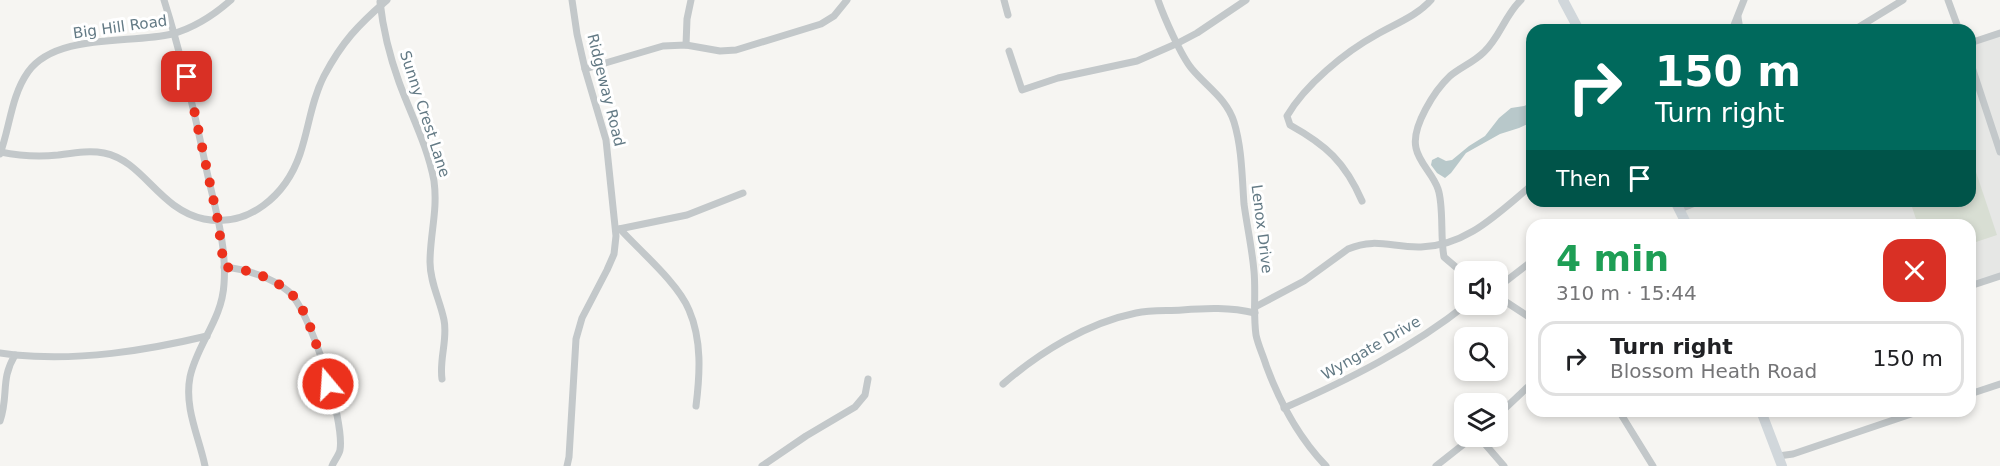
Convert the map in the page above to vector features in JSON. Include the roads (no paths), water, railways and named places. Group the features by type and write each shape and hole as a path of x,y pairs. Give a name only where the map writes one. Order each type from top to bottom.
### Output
{"main road":[{"path":"1563,0 1576,24"},
{"path":"1763,417 1780,461"}],"street":[{"path":"164,0 187,77 218,221 224,267 220,308 194,365 188,392 192,418 205,466"},
{"name":"Big Hill Road","path":"0,153 15,97 29,71 44,56 86,44 175,33 207,18 231,0"},
{"path":"0,153 30,156 91,151 111,155 132,166 166,200 180,210 201,218 218,221 233,219 259,209 277,193 287,180 301,153 311,113 324,76 346,39 380,3 387,0"},
{"name":"Ridgeway Road","path":"567,466 576,339 582,318 608,270 614,254 618,229 606,140 585,69 572,0"},
{"path":"686,45 687,19 691,0"},
{"path":"585,69 663,46 686,45 720,51 736,50 821,24 834,16 847,0"},
{"path":"1004,0 1008,15"},
{"name":"Lenox Drive","path":"1158,0 1188,64 1223,100 1233,120 1239,143 1247,231 1254,266 1258,342 1284,408 1306,443 1326,466"},
{"path":"1009,51 1022,90 1080,73 1137,61 1178,43 1220,19 1246,0"},
{"path":"1362,201 1331,152 1320,142 1290,125 1287,120 1289,113 1329,69 1372,37 1419,12 1431,0"},
{"path":"1454,267 1446,261 1442,246 1441,200 1438,189 1418,156 1416,131 1440,86 1485,51 1500,32 1510,12 1521,0"},
{"path":"1735,24 1744,0"},
{"path":"1864,24 1903,0"},
{"path":"1948,0 1957,24"},
{"name":"Sunny Crest Lane","path":"380,3 393,62 420,134 434,180 436,211 430,264 431,278 445,329 441,359 442,379"},
{"path":"1738,17 1739,24"},
{"path":"1976,41 2000,33"},
{"path":"1976,79 2000,152"},
{"path":"1003,384 1020,369 1058,345 1096,326 1126,316 1209,308 1255,310 1348,249 1358,245 1380,242 1420,247 1442,246 1477,230 1526,190"},
{"path":"618,229 687,214 743,194"},
{"path":"618,229 665,277 688,308 699,350 696,406"},
{"path":"1508,280 1526,266"},
{"path":"224,267 238,268 265,278 287,290 296,300 311,330 338,416 340,451 332,466"},
{"path":"1976,284 2000,276"},
{"path":"1508,303 1526,315"},
{"name":"Wyngate Drive","path":"1284,408 1360,373 1422,336 1454,313"},
{"path":"0,352 61,357 132,352 207,336"},
{"path":"0,421 3,409 4,375 15,355"},
{"path":"762,466 806,436 855,408 865,395 868,379"},
{"path":"1976,392 2000,384"},
{"path":"1508,406 1526,388"},
{"path":"1623,417 1653,466"},
{"path":"1780,461 1793,454 1902,417"},
{"path":"1436,466 1461,447"},
{"path":"1486,447 1504,466"}]}
